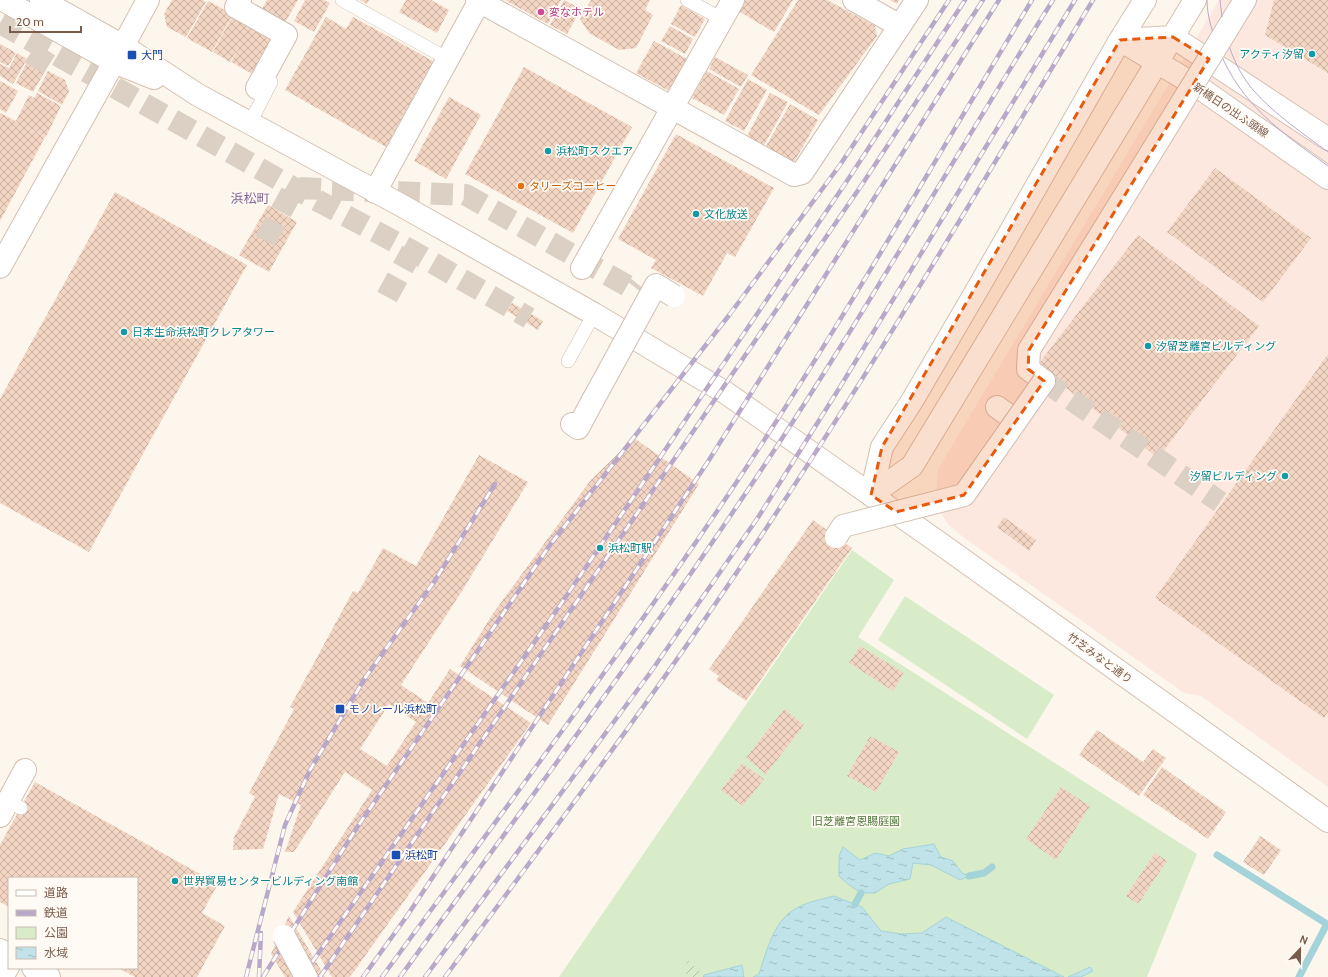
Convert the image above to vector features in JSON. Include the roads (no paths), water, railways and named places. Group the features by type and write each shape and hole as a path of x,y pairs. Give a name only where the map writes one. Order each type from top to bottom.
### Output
{"street":[{"path":"3,0 118,54"},
{"path":"41,0 118,54"},
{"path":"0,268 148,0"},
{"path":"240,0 236,7 286,35 257,88"},
{"path":"375,192 479,0 794,175 800,173 917,0"},
{"path":"582,268 733,0"},
{"path":"854,0 900,26"},
{"path":"871,495 882,447 952,332 1120,40 1145,0"},
{"path":"871,495 912,466 1195,0"},
{"path":"836,537 843,526 964,495 1044,381 1028,369 1029,350 1245,0"},
{"path":"1120,40 1173,37 1328,139"},
{"name":"新橋日の出ふ頭線","path":"1120,40 1200,88 1328,178"},
{"name":"竹芝みなと通り","path":"118,54 250,123 594,314 726,393 1328,821"},
{"path":"572,424 578,428 656,285 674,296"},
{"path":"997,407 1016,420"},
{"path":"10,808 25,770"},
{"path":"284,936 306,977"},
{"path":"2,977 8,967"},
{"path":"35,969 49,977"}],"lane":[{"path":"342,0 448,59"},
{"path":"687,0 722,19"},
{"path":"250,123 284,58"},
{"path":"568,361 594,314"}],"water":[{"path":"934,844 941,857 953,861 962,873 969,876 960,880 931,865 913,863 910,879 889,884 875,893 861,893 839,876 839,856 843,847 860,860 875,853 889,856 903,849"},
{"path":"834,896 862,907 881,931 901,934 922,933 946,917 1064,977 753,977 759,974 772,937 780,923 789,913 814,901"},
{"path":"742,965 744,977 704,977 704,975"},
{"path":"1090,967 1093,971 1081,977 1068,977"}],"waterway":[{"path":"1217,855 1327,924 1299,977"},
{"path":"969,876 984,873 992,867"},
{"path":"855,904 861,893"}],"tunnel":[{"path":"0,23 294,188 412,251 529,318"},
{"path":"34,68 46,49"},
{"path":"265,241 294,188"},
{"path":"299,188 466,195 635,290 639,285"},
{"path":"387,297 412,251"},
{"path":"1044,381 1220,502"}],"tram line":[{"path":"1207,0 1209,19 1219,50 1228,70 1239,87 1264,116 1294,141 1328,166"},
{"path":"1220,0 1226,36 1234,60 1246,81 1270,107 1328,152"}],"railway":[{"path":"263,977 356,829 550,545 730,314 840,165 949,0"},
{"path":"302,977 563,601 851,175 965,0"},
{"path":"320,977 863,183 983,0"},
{"path":"363,977 407,916 709,460 999,0"},
{"path":"382,977 513,799 642,619 726,498 806,375 1032,0"},
{"path":"400,977 613,684 737,506 819,381 1053,0"},
{"path":"425,977 650,673 759,516 840,387 1075,0"},
{"path":"445,977 652,695 732,580 813,457 894,328 1093,0"},
{"path":"246,977 285,825 310,770 365,678 434,582 495,484"},
{"path":"259,977 261,933"}],"place":[{"name":"変なホテル","path":"541,12"},
{"name":"アクティ汐留","path":"1312,54"},
{"name":"大門","path":"132,55"},
{"name":"浜松町スクエア","path":"548,151"},
{"name":"タリーズコーヒー","path":"521,186"},
{"name":"文化放送","path":"696,214"},
{"name":"日本生命浜松町クレアタワー","path":"124,332"},
{"name":"汐留芝離宮ビルディング","path":"1148,346"},
{"name":"汐留ビルディング","path":"1285,476"},
{"name":"浜松町駅","path":"600,548"},
{"name":"モノレール浜松町","path":"340,709"},
{"name":"浜松町","path":"396,855"},
{"name":"世界貿易センタービルディング南館","path":"175,881"}],"district":[{"name":"浜松町","path":"250,198"}],"park label":[{"name":"旧芝離宮恩賜庭園","path":"856,821"}]}
